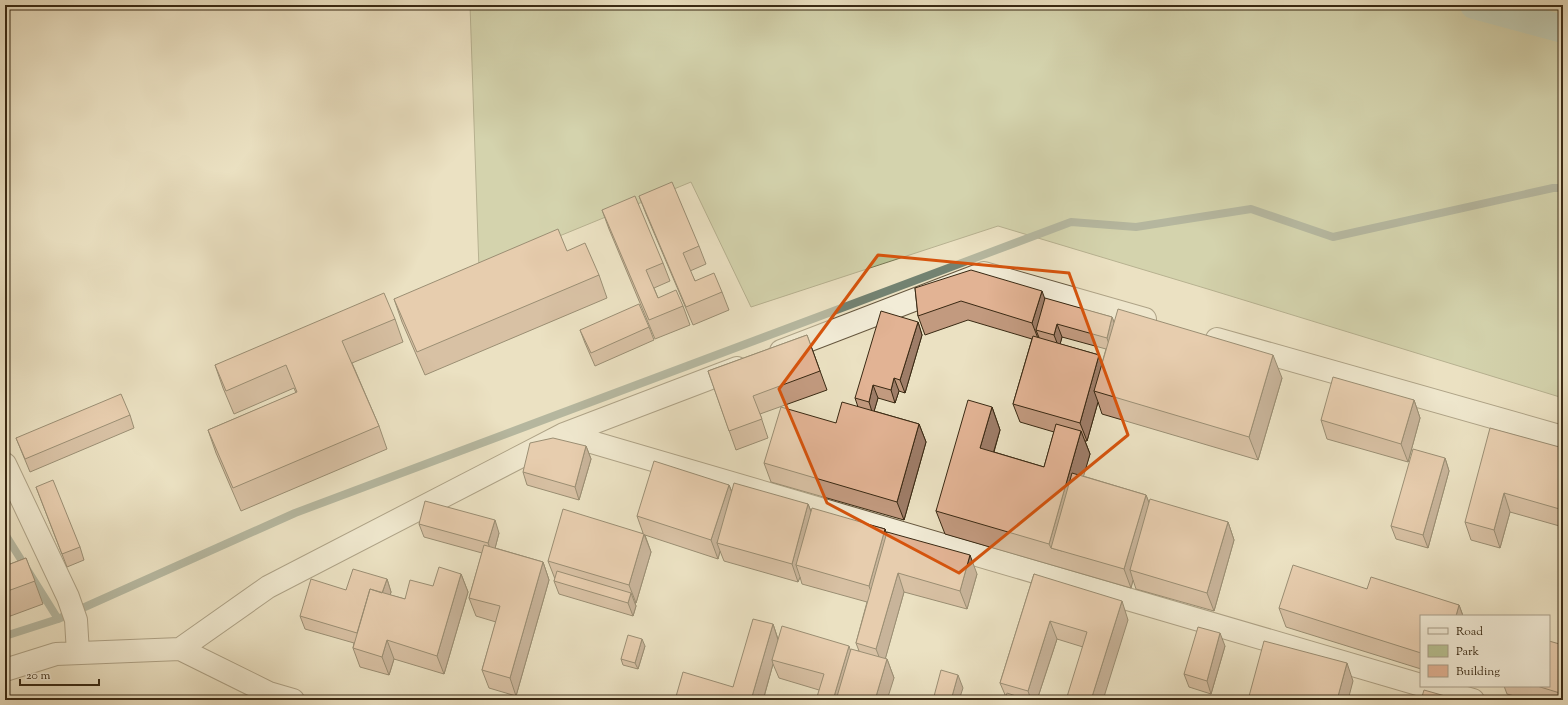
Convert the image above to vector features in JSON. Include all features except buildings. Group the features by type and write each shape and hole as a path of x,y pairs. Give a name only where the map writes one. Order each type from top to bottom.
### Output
{"street":[{"path":"180,650 268,587 564,434 984,273 1167,325"},
{"path":"1198,333 1563,437"},
{"path":"564,434 1420,685"},
{"path":"5,464 68,597 76,620 78,653"},
{"path":"5,670 56,654 180,650 269,693 293,700"},
{"path":"1428,687 1473,700"}],"highlighted area":[{"path":"878,255 1069,273 1128,435 959,573 827,503 779,389"}],"green space":[{"path":"470,5 1563,5 1563,398 998,226 751,307 691,182 479,269"}],"waterway":[{"path":"1474,5 1563,29"},
{"path":"5,636 58,619 295,513 1071,222 1136,227 1251,209 1333,237 1553,188 1563,188"},
{"path":"5,534 58,619"}]}
